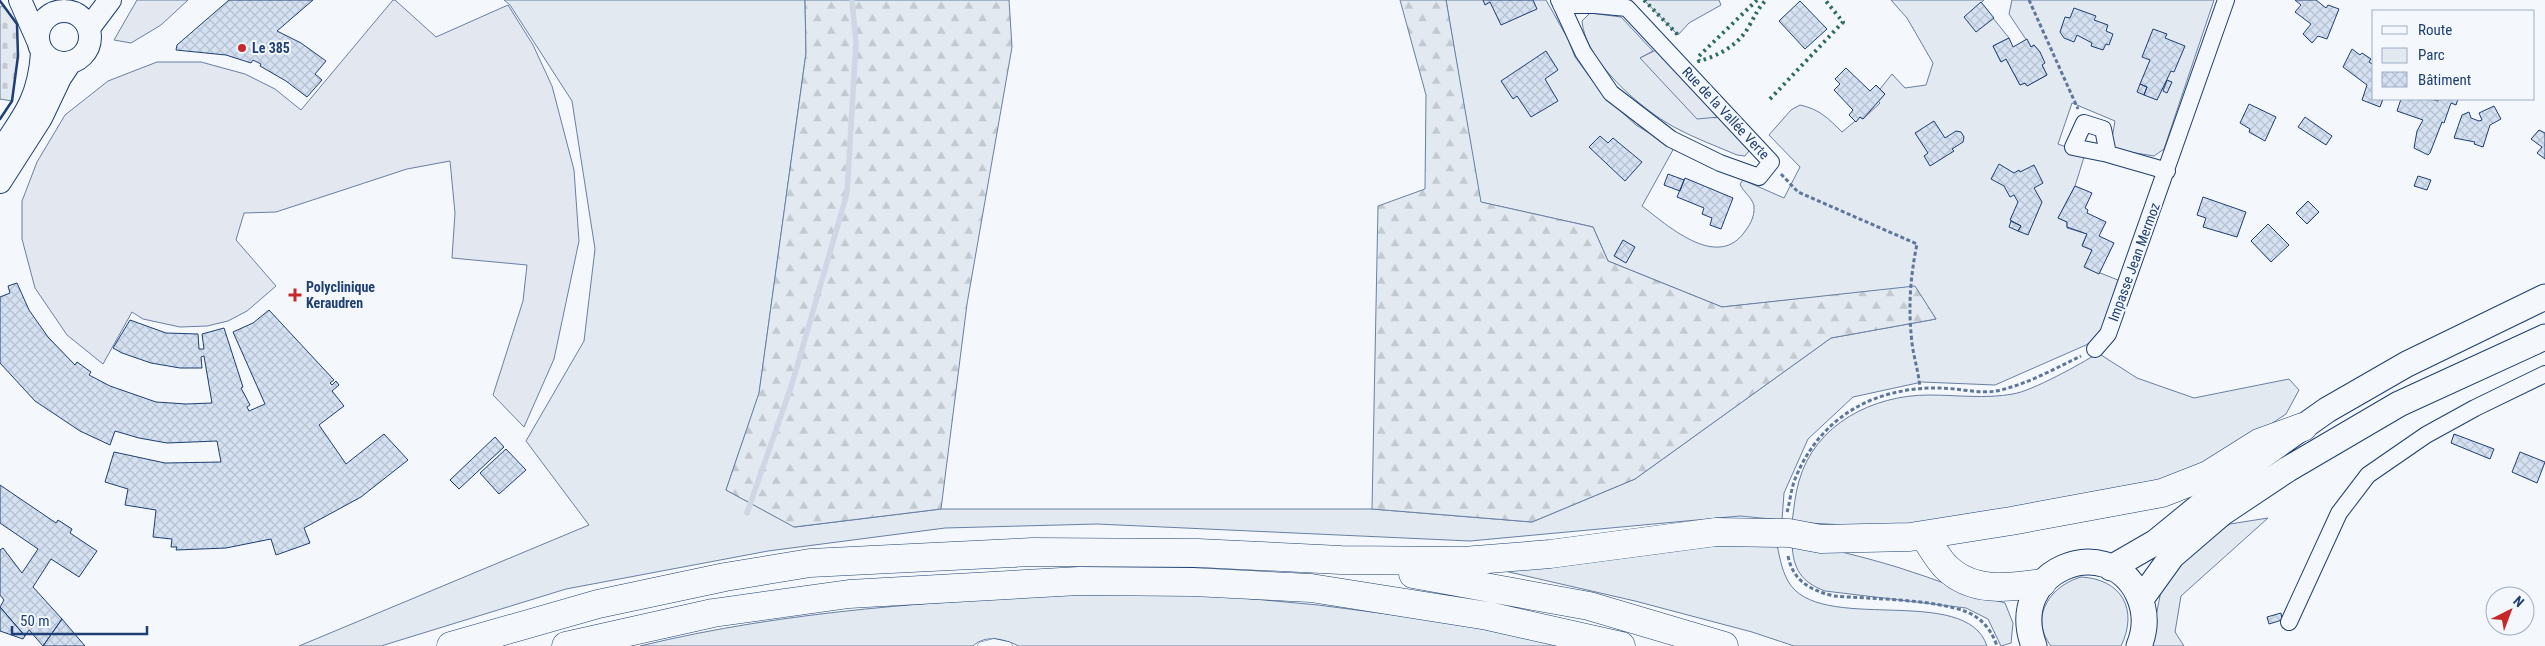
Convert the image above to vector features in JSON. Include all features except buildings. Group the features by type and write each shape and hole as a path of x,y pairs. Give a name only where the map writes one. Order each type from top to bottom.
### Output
{"highway":[{"path":"451,646 598,604 725,577 810,563 1033,552 1198,553 1340,560 1463,561 1550,554 1716,532 1789,533 1821,539 1859,540 1923,535 2162,493 2208,475 2259,444 2303,427"},
{"path":"1923,535 1945,566 1958,577 1978,585 1999,588 2042,583"},
{"path":"1340,560 1589,606 1724,646"},
{"path":"566,646 713,613 849,594 1080,581 1194,582 1311,588 1488,616 1621,646"}],"main road":[{"path":"2111,568 2156,542 2255,461 2327,410 2407,364 2545,297"},
{"path":"2141,599 2172,556 2222,513 2288,469 2399,404 2545,337"},
{"path":"2028,642 2030,602 2042,583 2062,567 2074,563 2087,562 2111,568 2129,581 2141,599 2145,622 2139,646"}],"street":[{"path":"0,151 31,104 37,89 40,47 41,24 65,6 83,18 89,28 90,41 88,48 78,60 60,64 50,60 40,47 20,0"},
{"path":"89,28 110,0"},
{"name":"Impasse Jean Mermoz","path":"2095,349 2108,334 2226,0"},
{"name":"Rue de la Vallée Verte","path":"1560,2 1627,8 1772,162 1759,176 1720,163 1671,139 1611,93 1583,52 1560,2"},
{"path":"0,182 41,118 60,78 70,63"},
{"path":"2108,154 2103,129 2084,123 2073,147 2108,154 2167,171"},
{"path":"2289,622 2339,513 2368,475 2434,431 2475,408 2545,374"}],"lane":[{"path":"982,646 994,643 1008,646"}],"path":[{"path":"2029,0 2084,123"},
{"path":"1772,162 1798,192 1917,244 1909,295 1912,346 1918,368 1920,389"},
{"path":"1787,516 1794,480 1810,449 1832,422 1860,403 1893,393 1920,389 1995,391 2041,375 2095,349"},
{"path":"1787,553 1790,568 1800,582 1816,592 1834,596 1942,606 1968,613 1984,623 1994,638 1996,646"}],"green space":[{"path":"504,0 805,0 806,53 759,394 726,490 795,527 941,509 1372,509 1532,522 1635,479 1831,338 1936,319 1915,287 1722,307 1608,261 1593,227 1480,202 1446,0 1546,0 1568,39 1575,57 1603,95 1636,125 1674,148 1642,206 1691,240 1705,246 1719,247 1732,244 1743,234 1753,218 1754,206 1740,184 1743,180 1784,198 1800,167 1769,135 1791,110 1800,105 1813,109 1828,118 1842,132 1860,117 1863,119 1880,103 1878,101 1885,94 1880,89 1892,74 1905,88 1926,85 1933,63 1907,18 1891,0 1984,0 1981,3 2009,38 1993,46 2001,62 2006,59 2020,85 2025,83 2027,86 2047,75 2042,65 2040,52 2034,45 2031,47 2009,14 2012,0 2214,0 2164,149 2154,156 2117,150 2111,144 2115,121 2072,103 2058,144 2085,154 2075,186 2058,218 2067,222 2067,228 2087,234 2082,245 2092,250 2085,267 2118,280 2100,336 2086,345 1995,385 1922,382 1853,397 1808,439 1784,493 1782,520 1740,516 1470,541 1097,524 945,528 768,551 566,589 381,646 299,646 589,525 526,441 584,341 595,249 572,101 510,5"},
{"path":"805,0 1009,0 1012,47 967,304 941,509 794,527 726,490 759,393 806,53"},
{"path":"1400,0 1446,0 1481,202 1593,227 1608,261 1722,307 1915,286 1936,319 1831,338 1635,479 1532,522 1372,509 1378,206 1425,189 1426,95"},
{"path":"1644,0 1719,0 1721,5 1689,23 1678,35"},
{"path":"4,5 17,24 18,56 12,101 0,99 0,7"},
{"path":"1590,13 1621,17 1653,51 1640,58 1714,118 1719,117 1749,151 1745,156 1737,155 1674,127 1631,96 1604,67 1593,52 1585,36 1582,21"},
{"path":"2098,353 2137,378 2194,398 2289,379 2299,390 2286,414 2247,440 2179,475 2131,488 1968,517 1880,527 1792,522 1799,481 1807,461 1818,444 1832,429 1867,407 1887,400 1908,396 1982,397 2013,394 2044,383"},
{"path":"2268,518 2181,596 2175,632 2184,646 2150,646 2162,586 2190,552 2230,524"},
{"path":"1776,540 1780,561 1788,581 1804,597 1829,605 1859,609 1923,612 1951,617 1974,627 1987,646 1794,646 1752,632 1635,601 1500,570 1569,558"},
{"path":"1792,543 1833,550 1873,560 2005,603 2013,623 2011,643 2001,646 1988,619 1966,608 1825,591 1804,579 1794,560"},
{"path":"2081,577 2107,583 2123,598 2127,608 2128,620 2121,646 2051,646 2042,624 2046,604 2060,588 2070,581"},
{"path":"1091,594 1210,595 1318,605 1449,622 1567,646 1019,646 1007,641 989,639 978,642 973,646 640,646 752,624 864,609"}],"shaded area":[{"path":"137,0 188,0 161,25 131,43 114,40"},
{"path":"393,0 436,37 508,5 533,45 552,86 574,170 579,241 554,359 524,427 493,395 523,301 527,265 452,258 455,213 450,161 407,169 276,212 244,213 236,240 276,286 247,311 228,321 207,326 180,327 143,319 132,312 103,364 67,335 35,288 22,239 22,201 37,162 65,115 108,81 157,62 201,62 245,74 275,89 301,110"},
{"path":"1662,47 1719,117 1697,119 1640,58"}],"waterway":[{"path":"747,513 792,384 847,193 856,43 852,0"}],"hedge":[{"path":"1644,0 1678,35"},
{"path":"1757,0 1698,57 1699,61 1721,53 1740,39 1766,0"},
{"path":"1770,99 1843,22 1825,0"}],"wall":[{"path":"0,1 17,24 18,56 12,101 0,119"}],"place":[{"name":"Le 385","path":"242,48"},
{"name":"Polyclinique Keraudren","path":"295,295"}]}
